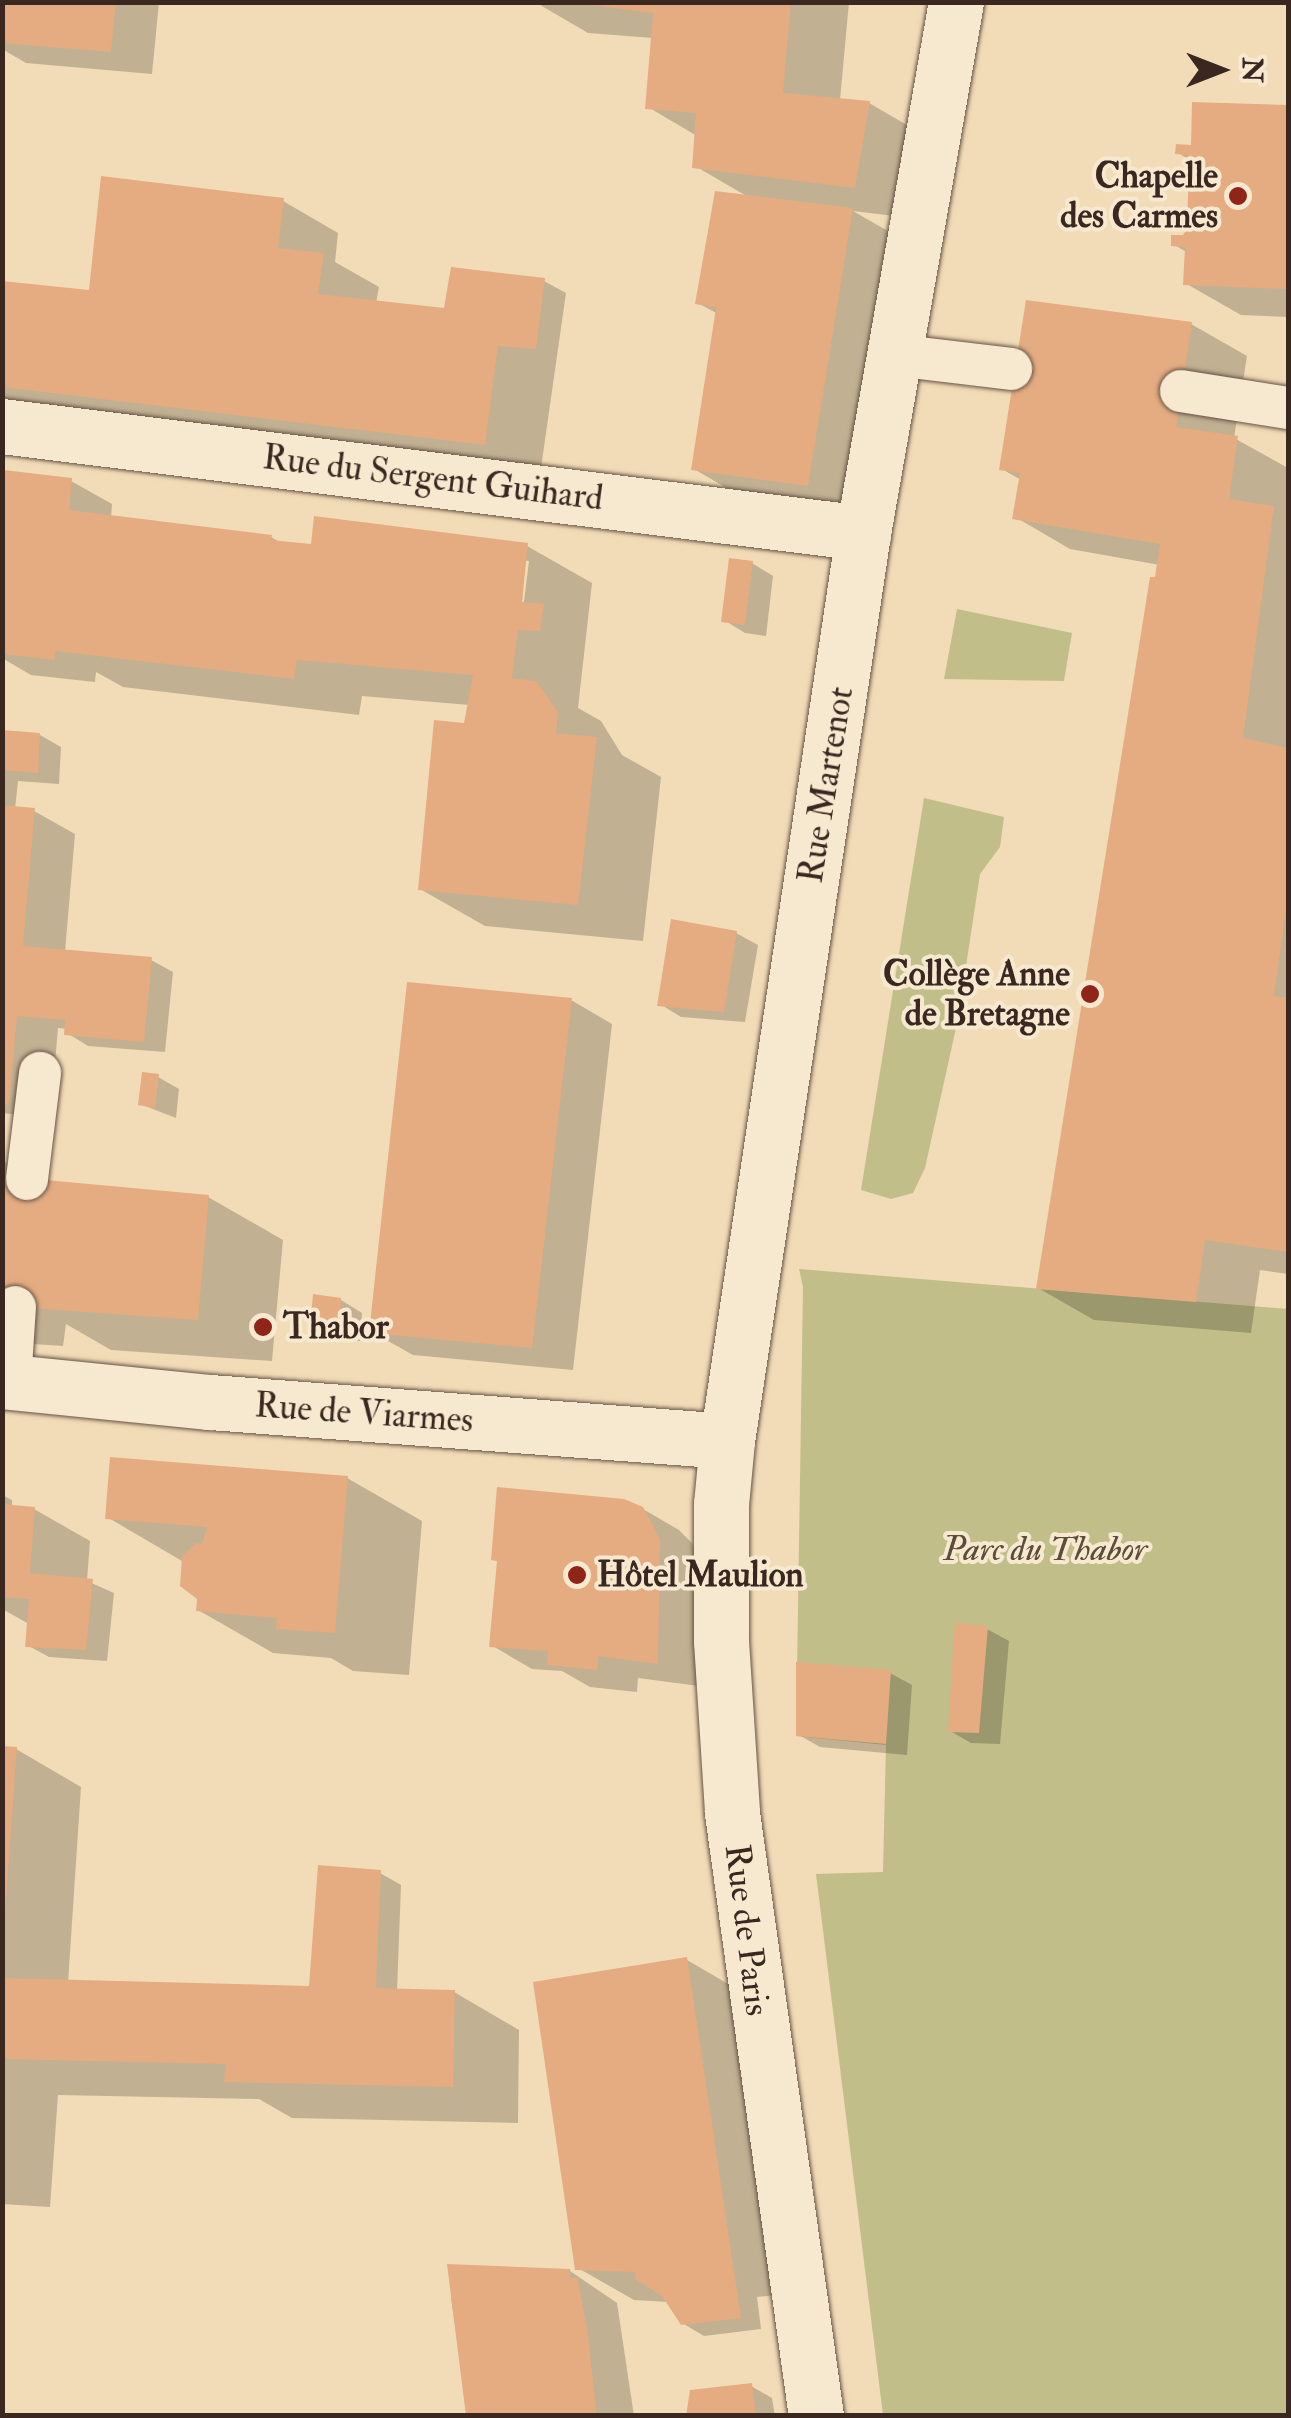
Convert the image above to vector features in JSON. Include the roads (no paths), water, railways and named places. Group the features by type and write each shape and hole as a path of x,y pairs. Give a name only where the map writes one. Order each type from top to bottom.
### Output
{"street":[{"name":"Rue Martenot","path":"727,1440 863,533 956,2"},
{"name":"Rue Martenot","path":"932,130 991,2"},
{"name":"Rue du Sergent Guihard","path":"2,426 792,520 863,533"},
{"name":"Rue de Viarmes","path":"6,1381 210,1402 727,1440"},
{"name":"Rue de Paris","path":"727,1440 722,1504 722,1641 732,1813 816,2416"}],"lane":[{"path":"894,355 1010,369"},
{"path":"1182,391 1288,408"},
{"path":"27,1179 40,1072"},
{"path":"6,1381 16,1307"}],"place":[{"name":"Chapelle des Carmes","path":"1238,196"},
{"name":"Collège Anne de Bretagne","path":"1090,994"},
{"name":"Thabor","path":"263,1327"},
{"name":"Hôtel Maulion","path":"577,1575"}],"park label":[{"name":"Parc du Thabor","path":"1045,1549"}]}
